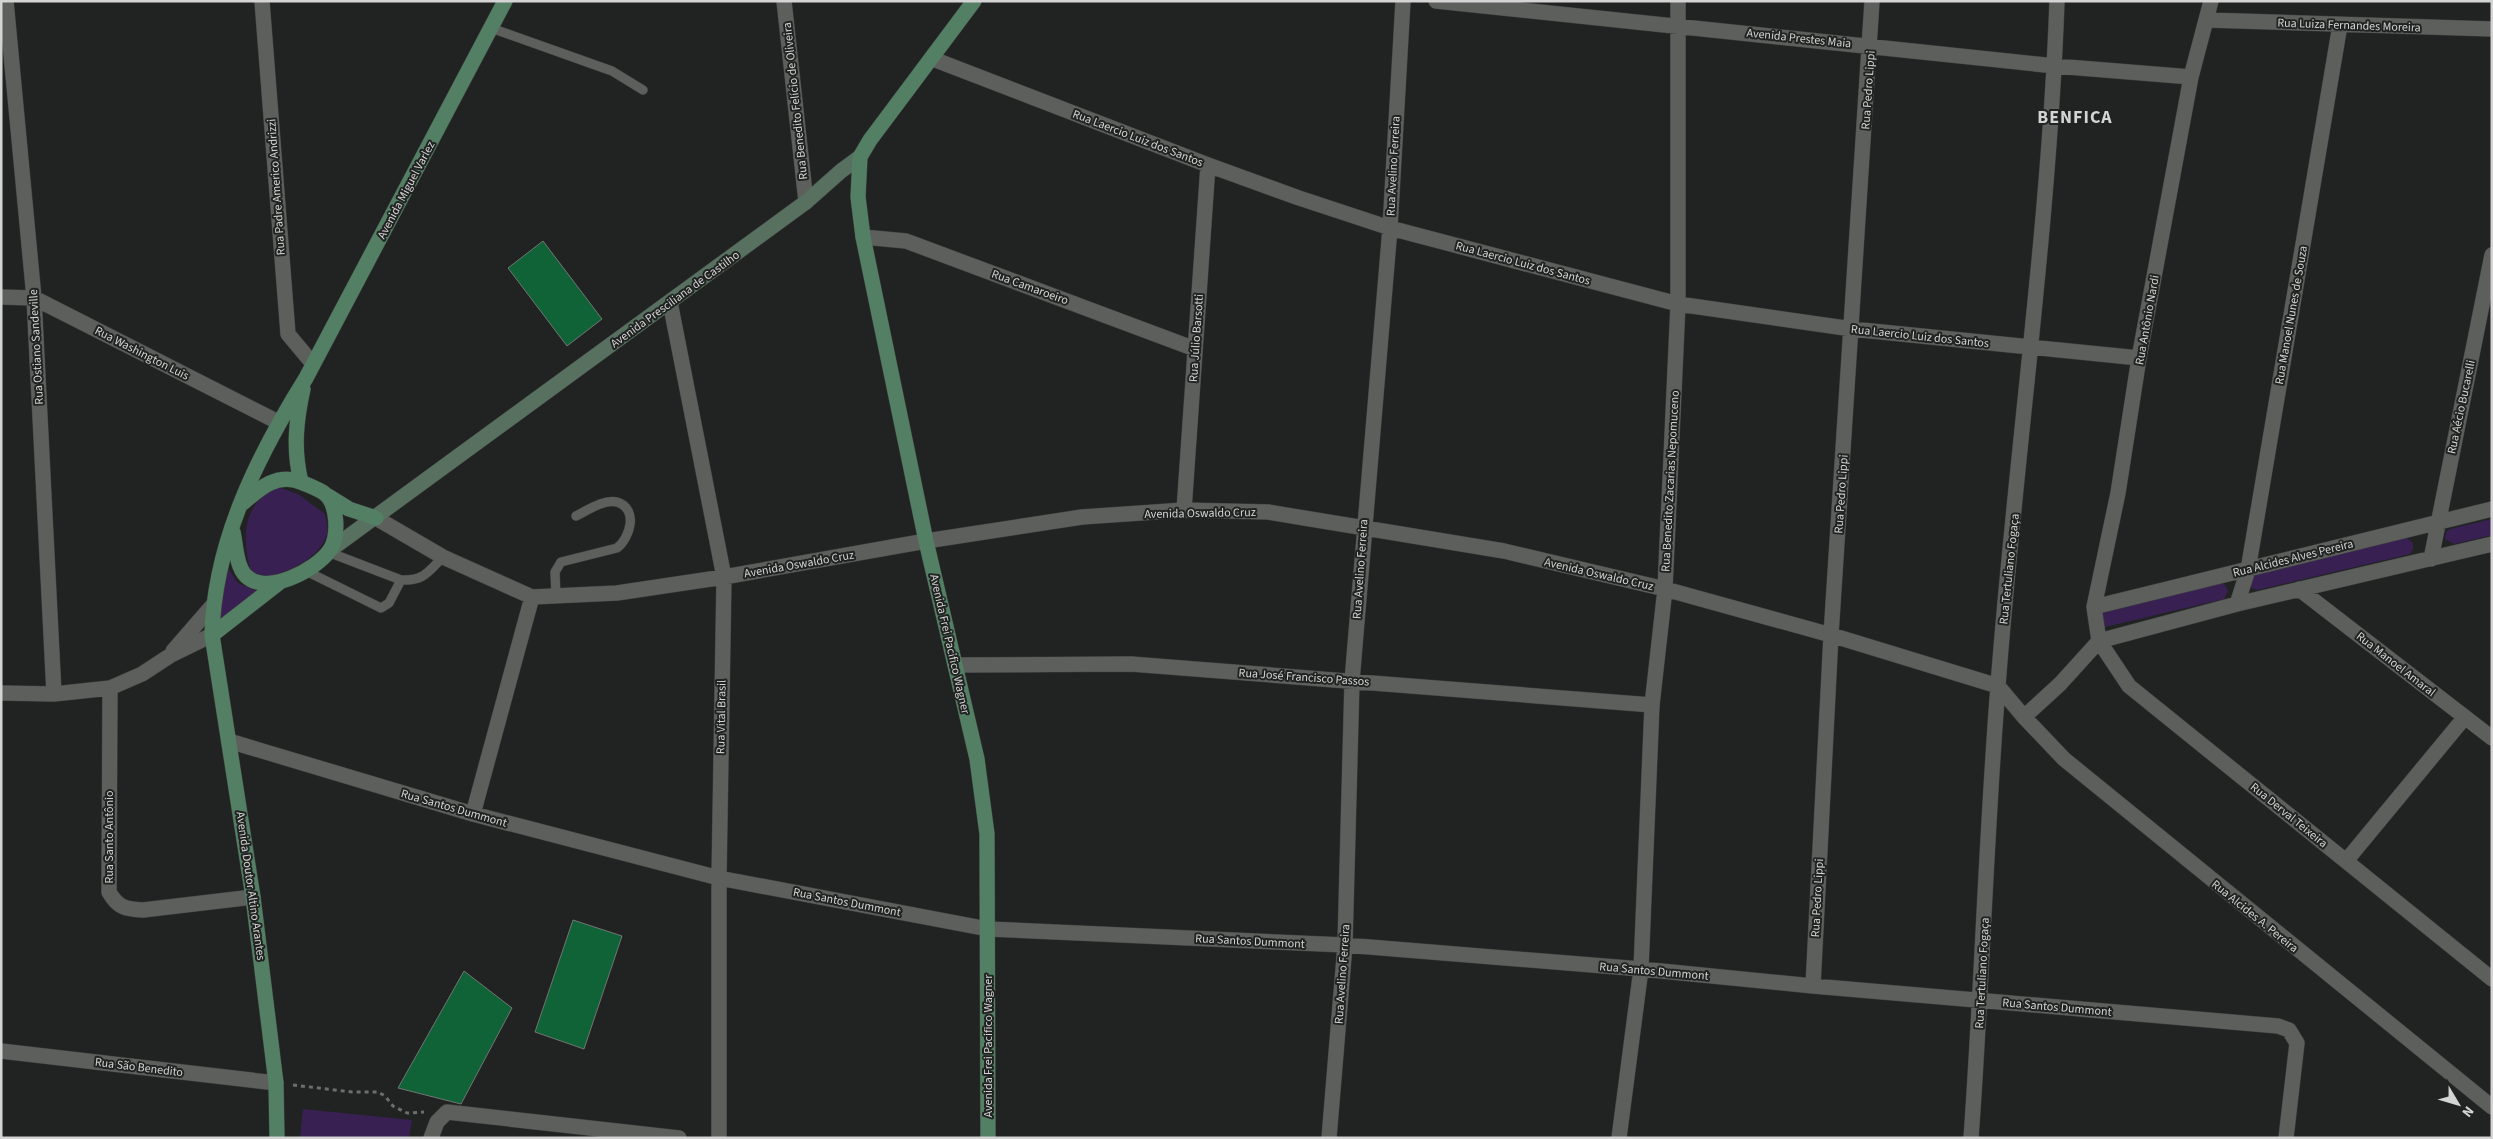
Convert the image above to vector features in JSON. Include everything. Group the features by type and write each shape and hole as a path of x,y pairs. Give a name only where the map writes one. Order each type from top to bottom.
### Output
{"main road":[{"name":"Avenida Miguel Varlez","path":"306,378 504,1"},
{"name":"Avenida Presciliana de Castilho","path":"860,157 870,140 974,1"},
{"name":"Avenida Frei Pacifico Wagner","path":"860,157 858,197 863,237 926,541 977,759 985,825 988,929 988,1138"},
{"path":"281,581 262,584 246,576 238,556 232,526 278,422 306,378"},
{"path":"301,482 296,459 295,442 298,414 306,378"},
{"path":"240,506 265,484 284,479 301,482 349,509 376,518"},
{"path":"212,635 281,581 304,570 329,551 335,527 335,515 325,494"},
{"name":"Avenida Doutor Altino Arantes","path":"232,526 213,605 212,635 253,897 276,1084 277,1138"}],"street":[{"name":"Rua Ostiano Sandeville","path":"6,1 34,298 54,694"},
{"name":"Rua Padre Americo Andrizzi","path":"262,1 288,334 313,364"},
{"name":"Rua Benedito Felício de Oliveira","path":"784,1 806,202"},
{"name":"Rua Avelino Ferreira","path":"1329,1138 1346,945 1352,681 1363,527 1390,228 1402,1"},
{"name":"Avenida Prestes Maia","path":"1436,1 2055,66 2191,77"},
{"name":"Rua Benedito Zacarias Nepomuceno","path":"1619,1138 1641,969 1652,705 1664,589 1678,304 1678,1"},
{"name":"Rua Pedro Lippi","path":"1813,986 1831,635 1871,46 1872,1"},
{"name":"Rua Tertuliano Fogaça","path":"1971,1138 1981,1001 1998,686 2031,348 2055,66 2057,1"},
{"name":"Rua Antônio Nardi","path":"2099,641 2094,607 2118,493 2140,358 2191,77 2211,1"},
{"name":"Rua Luiza Fernandes Moreira","path":"2207,20 2492,29"},
{"name":"Rua Manoel Nunes de Souza","path":"2237,604 2248,570 2340,25"},
{"name":"Rua Laercio Luiz dos Santos","path":"933,58 1208,165 1390,228 1678,304 1852,329 2140,358"},
{"name":"Avenida Presciliana de Castilho","path":"329,551 806,202 860,157"},
{"name":"Rua Júlio Barsotti","path":"1184,510 1208,165"},
{"name":"Rua Camaroeiro","path":"863,237 906,241 1195,349"},
{"name":"Rua Aécio Bucarelli","path":"2431,559 2437,523 2491,274 2492,255"},
{"name":"Rua Washington Luis","path":"1,297 34,298 278,422"},
{"name":"Rua Vital Brasil","path":"670,302 724,577 718,878 719,1138"},
{"name":"Rua Alcides Alves Pereira","path":"2094,607 2492,509"},
{"name":"Avenida Oswaldo Cruz","path":"376,518 443,557 532,597 617,593 1082,517 1184,510 1268,512 1504,552 1664,589 1831,635 1998,686"},
{"path":"2024,717 2060,684 2099,641 2237,604 2492,544"},
{"name":"Rua Manoel Amaral","path":"2300,589 2492,738"},
{"path":"473,814 532,597"},
{"path":"171,655 213,605"},
{"path":"1,693 54,694 110,688 142,674 171,655 212,635"},
{"name":"Rua Derval Teixeira","path":"2099,641 2129,686 2492,978"},
{"name":"Rua José Francisco Passos","path":"955,665 1131,664 1652,705"},
{"name":"Rua Alcides A. Pereira","path":"1998,686 2024,717 2064,759 2492,1107"},
{"name":"Rua Santo Antônio","path":"110,688 109,892 115,903 124,909 143,910 253,897"},
{"path":"2346,861 2465,717"},
{"name":"Rua Santos Dummont","path":"229,741 473,814 718,878 988,929 1346,945 1641,969 1813,986 2278,1026 2289,1030 2297,1043 2286,1138"},
{"name":"Rua São Benedito","path":"1,1051 276,1084"},
{"path":"431,1138 437,1122 447,1112 679,1138"}],"lane":[{"path":"491,28 605,68 631,81 643,90"},
{"path":"556,596 555,572 561,562 617,548 624,543 629,533 631,521 628,512 617,502 604,502 576,516"},
{"path":"329,551 401,580 419,579 443,557"},
{"path":"304,570 381,608 389,603 401,580"}],"path":[{"path":"276,1084 352,1092 378,1092 386,1096 393,1106 407,1113 447,1112"}],"shaded area":[{"path":"278,487 298,494 325,514 327,534 323,543 310,558 282,573 264,578 251,571 246,546 246,534 251,511 266,493"},
{"path":"2492,519 2492,535 2454,544 2445,539 2446,532 2450,529"},
{"path":"2406,537 2413,543 2413,549 2410,554 2257,590 2250,587 2253,574"},
{"path":"227,567 238,583 259,592 217,622"},
{"path":"2220,582 2225,585 2228,591 2224,599 2105,627 2100,626 2099,613"},
{"path":"303,1109 412,1120 409,1138 300,1138"}],"building":[{"path":"543,241 602,319 567,346 508,268"},
{"path":"573,920 622,936 584,1049 535,1032"},
{"path":"464,971 512,1008 461,1104 398,1088"}],"district":[{"name":"BENFICA","path":"2075,117"}]}
